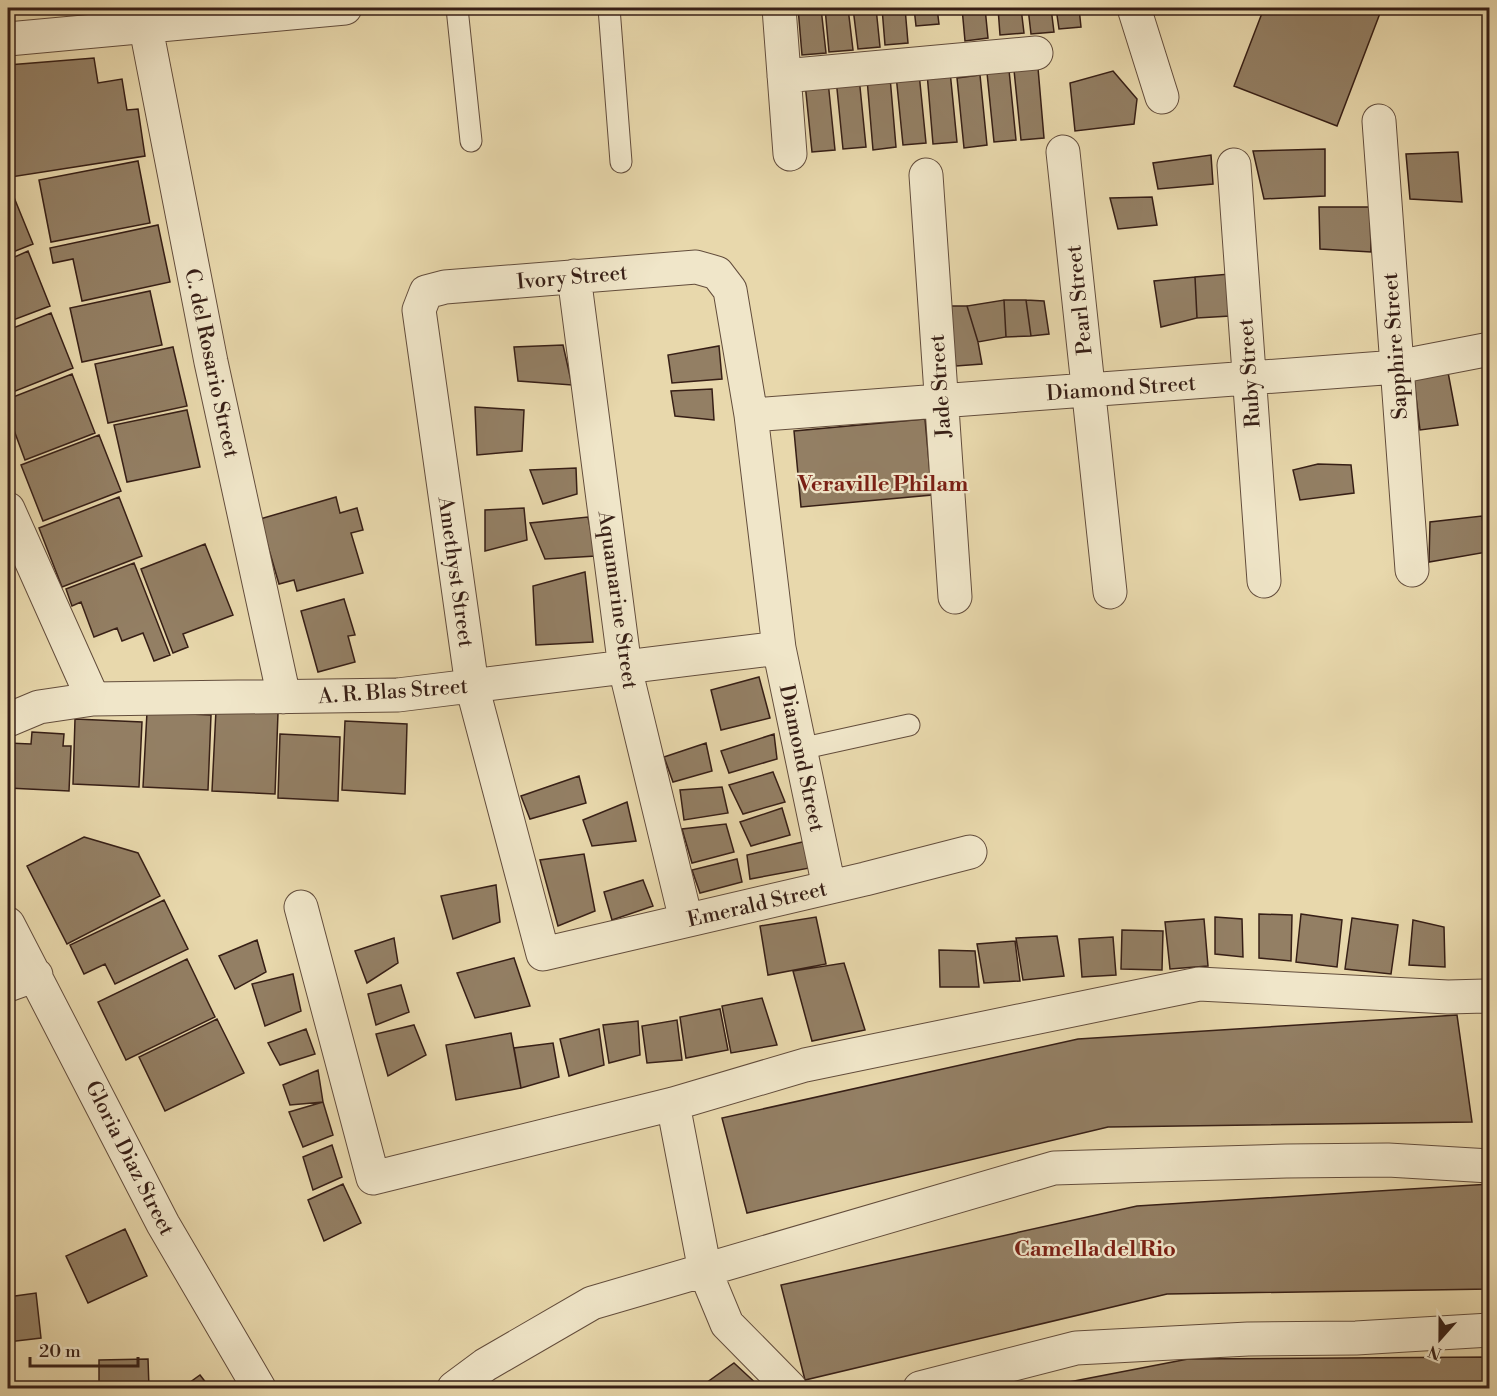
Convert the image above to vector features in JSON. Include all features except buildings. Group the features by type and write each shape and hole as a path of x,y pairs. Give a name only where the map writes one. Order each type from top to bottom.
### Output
{"street":[{"path":"8,39 345,8"},
{"path":"779,8 790,154"},
{"path":"1134,8 1162,97"},
{"name":"C. del Rosario Street","path":"146,28 211,362 284,697"},
{"path":"784,76 1036,53"},
{"name":"Sapphire Street","path":"1379,121 1412,570"},
{"name":"Pearl Street","path":"1063,152 1110,591"},
{"name":"Ruby Street","path":"1234,165 1264,581"},
{"name":"Jade Street","path":"926,175 955,597"},
{"name":"Ivory Street","path":"426,292 445,287 696,267 717,273"},
{"name":"Diamond Street","path":"717,273 730,290 751,415 779,648 829,887"},
{"name":"Aquamarine Street","path":"574,276 625,668 686,920"},
{"name":"Amethyst Street","path":"426,292 419,310 472,686 543,954"},
{"name":"Diamond Street","path":"751,415 1397,367 1490,349"},
{"path":"8,509 93,699"},
{"name":"A. R. Blas Street","path":"8,720 39,707 93,699 398,695 779,648"},
{"name":"Emerald Street","path":"543,954 970,852"},
{"path":"301,907 373,1178 673,1104 805,1065 1199,984 1490,998"},
{"name":"Gloria Diaz Street","path":"8,924 22,980 259,1389"},
{"path":"673,1104 705,1271 727,1324 790,1389"},
{"path":"454,1389 484,1365 592,1303 1054,1168 1377,1160 1490,1166"},
{"path":"920,1389 1076,1348 1248,1339 1356,1338 1490,1330"}],"lane":[{"path":"457,8 471,141"},
{"path":"609,8 621,162"},
{"path":"800,749 909,726"}],"district":[{"name":"Veraville Philam","path":"883,483"},
{"name":"Camella del Rio","path":"1095,1248"}]}
